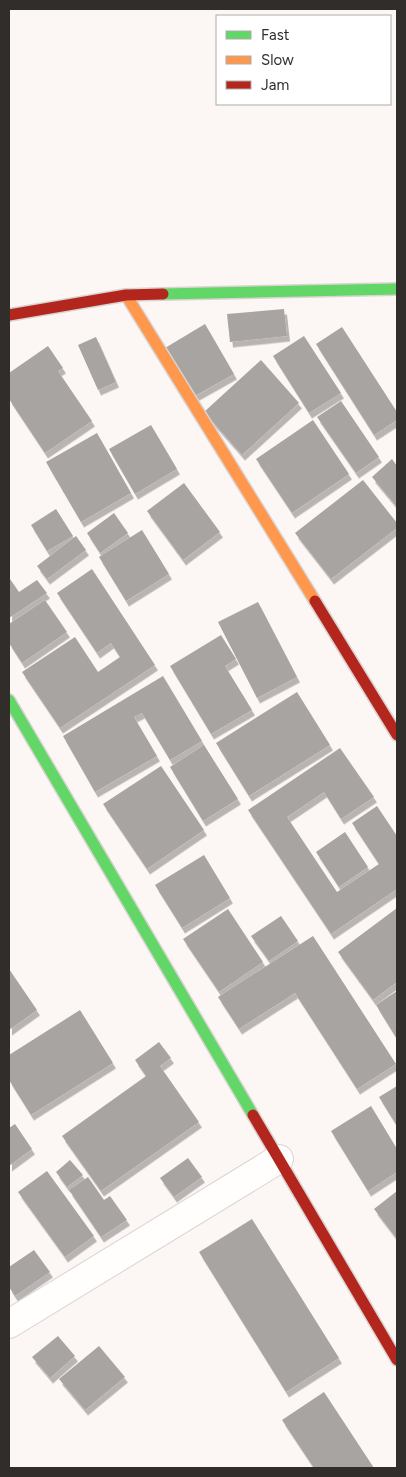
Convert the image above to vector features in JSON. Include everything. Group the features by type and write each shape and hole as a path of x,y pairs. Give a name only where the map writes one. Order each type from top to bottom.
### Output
{"street":[{"path":"9,315 126,295 397,289"},
{"path":"126,295 397,735"},
{"path":"9,700 397,1360"},
{"path":"9,1324 279,1158"}],"building":[{"path":"284,309 287,336 230,342 227,314"},
{"path":"205,324 234,374 193,397 165,348"},
{"path":"342,327 397,412 397,420 374,435 316,344"},
{"path":"304,336 341,393 309,413 273,356"},
{"path":"96,337 116,382 98,390 78,345"},
{"path":"48,346 63,368 58,371 92,421 45,453 9,399 9,373"},
{"path":"261,360 299,403 242,455 204,412"},
{"path":"341,401 379,457 356,473 317,417"},
{"path":"313,420 349,474 292,513 256,459"},
{"path":"151,425 177,469 135,494 109,449"},
{"path":"97,433 131,493 81,522 46,462"},
{"path":"392,459 397,466 397,507 372,477"},
{"path":"363,480 397,523 397,528 331,579 295,533"},
{"path":"184,483 220,532 183,560 147,511"},
{"path":"56,509 73,536 47,551 31,525"},
{"path":"114,513 128,533 100,553 87,533"},
{"path":"142,530 169,574 126,601 99,557"},
{"path":"76,536 86,550 47,579 37,566"},
{"path":"92,569 155,665 60,728 22,672 75,637 98,672 120,657 111,643 97,653 57,593"},
{"path":"10,579 19,592 37,580 47,593 9,618"},
{"path":"45,600 67,632 22,663 9,643 9,624"},
{"path":"258,602 297,677 257,698 218,622"},
{"path":"221,635 236,659 225,666 252,710 211,734 170,666"},
{"path":"163,676 202,741 170,760 142,713 134,717 157,756 95,792 63,736"},
{"path":"297,692 330,745 249,796 216,743"},
{"path":"204,745 238,799 203,821 170,767"},
{"path":"340,748 374,797 341,819 324,792 287,817 337,892 379,864 352,823 377,806 397,836 397,889 331,934 248,810"},
{"path":"161,766 204,830 147,869 103,804"},
{"path":"345,832 368,867 339,887 316,852"},
{"path":"204,855 230,898 182,928 155,885"},
{"path":"397,908 397,982 373,1000 338,952"},
{"path":"228,909 263,962 219,992 183,939"},
{"path":"281,916 298,941 269,961 251,936"},
{"path":"313,936 396,1064 357,1089 295,993 239,1029 218,997"},
{"path":"9,969 37,1010 9,1030"},
{"path":"397,991 397,1039 376,1005"},
{"path":"80,1010 113,1063 31,1115 9,1080 9,1055"},
{"path":"159,1042 171,1058 160,1066 199,1122 101,1191 62,1136 146,1076 135,1060"},
{"path":"397,1086 397,1126 379,1097"},
{"path":"371,1106 397,1149 397,1172 368,1191 331,1131"},
{"path":"15,1124 32,1149 9,1166 9,1128"},
{"path":"188,1158 202,1177 174,1197 160,1178"},
{"path":"70,1160 83,1175 67,1187 56,1172"},
{"path":"47,1171 94,1236 65,1257 18,1192"},
{"path":"88,1177 104,1200 110,1196 127,1220 101,1237 69,1190"},
{"path":"397,1191 397,1239 374,1209"},
{"path":"252,1219 339,1358 286,1392 199,1252"},
{"path":"34,1250 50,1272 15,1296 9,1287 9,1267"},
{"path":"58,1336 75,1356 50,1378 32,1357"},
{"path":"99,1346 125,1377 85,1410 59,1379"},
{"path":"324,1392 374,1468 314,1468 282,1420"}],"traffic: fast":[{"path":"163,294 397,289"},
{"path":"9,700 253,1115"}],"traffic: slow":[{"path":"126,295 315,601"}],"traffic: jam":[{"path":"9,315 126,295 163,294"},
{"path":"315,601 397,735"},
{"path":"253,1115 397,1360"}]}
